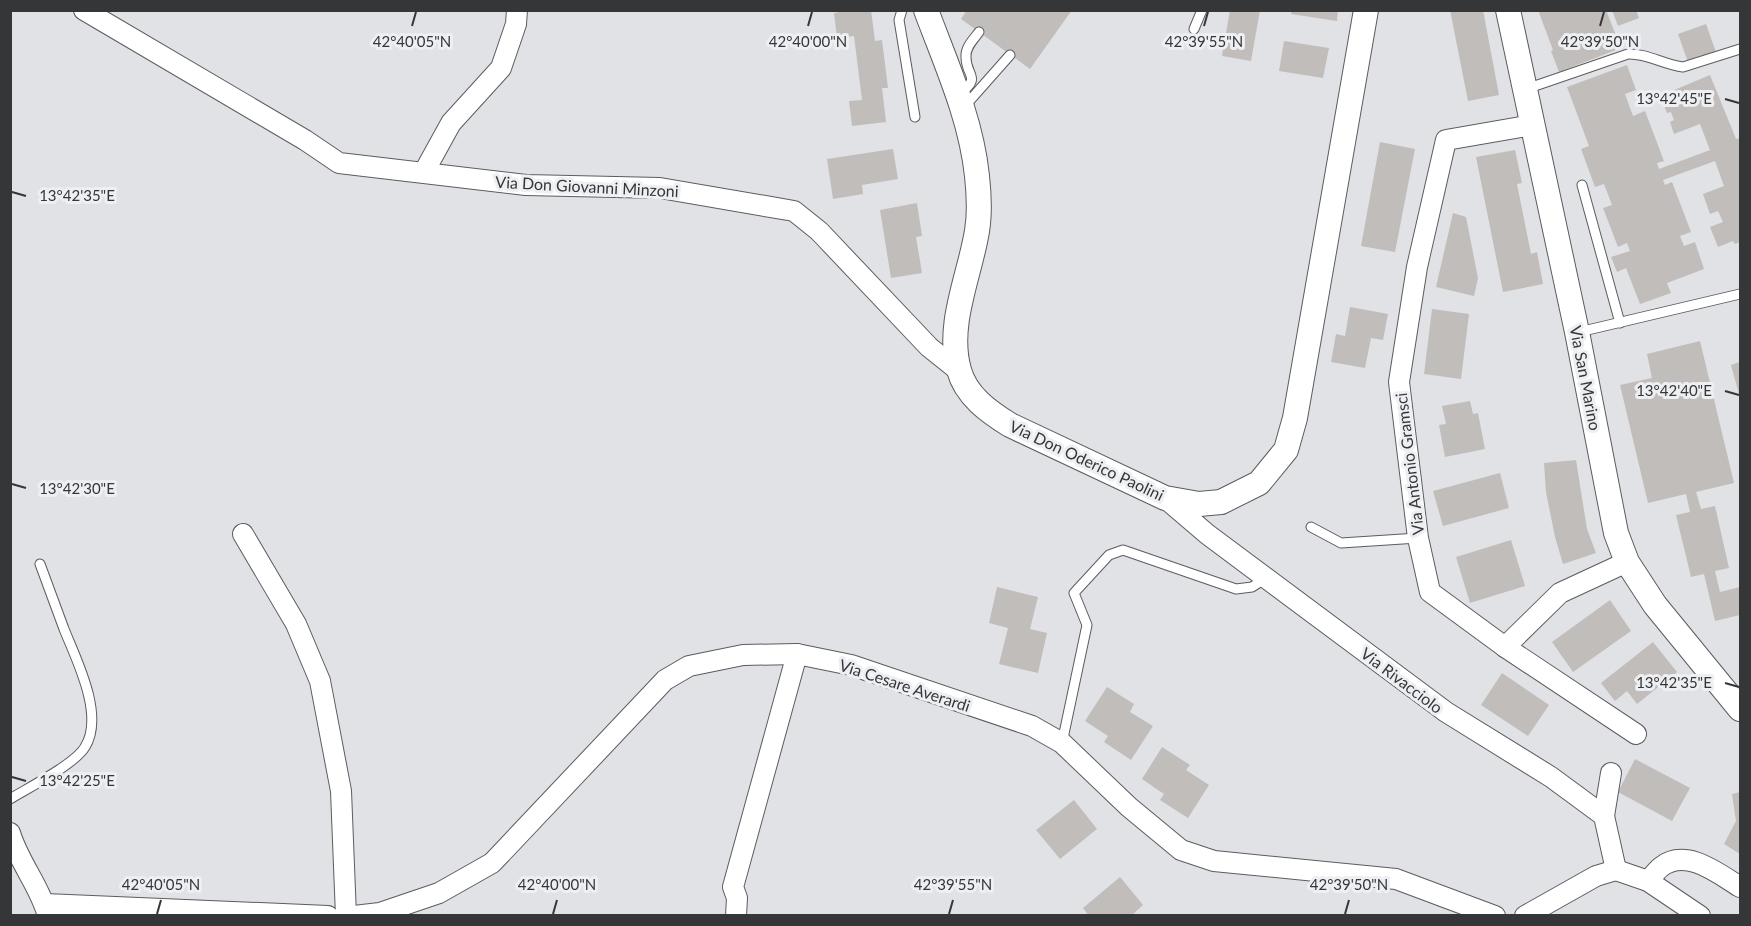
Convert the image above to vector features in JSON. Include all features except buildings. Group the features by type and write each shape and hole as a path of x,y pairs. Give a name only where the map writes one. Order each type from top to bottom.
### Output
{"street":[{"name":"Via Don Giovanni Minzoni","path":"84,10 305,140 339,163 526,185 660,188 794,211 819,231 929,347 959,371"},
{"path":"424,172 451,123 501,68 516,24 517,10"},
{"name":"Via Don Oderico Paolini","path":"926,11 961,102 975,156 979,203 977,230 957,322 955,342 959,371 970,393 988,412 1010,425 1165,498 1199,504 1221,502 1259,483 1286,450 1295,418 1366,10"},
{"name":"Via San Marino","path":"1508,10 1577,332 1616,533 1627,562 1654,605 1740,709"},
{"name":"Via Antonio Gramsci","path":"1532,125 1446,140 1417,267 1400,382 1418,537 1430,592 1505,647 1636,734"},
{"name":"Via Rivacciolo","path":"1165,498 1207,534 1446,712 1551,777 1604,816"},
{"path":"243,534 296,624 321,681 341,791 346,915"},
{"path":"1505,647 1560,593 1627,562"},
{"path":"736,915 737,898 733,887 796,654"},
{"name":"Via Cesare Averardi","path":"354,915 380,913 439,893 492,863 665,680 689,666 743,655 796,654 862,669 1032,726 1062,743 1129,807 1181,850 1214,861 1396,879 1495,915"},
{"path":"1611,773 1604,816 1616,870"},
{"path":"10,833 14,847 46,910 328,915"},
{"path":"1648,881 1662,866 1685,859 1700,864 1740,887"},
{"path":"1526,915 1596,876 1616,870 1648,881 1700,915"}],"lane":[{"path":"902,10 899,20 915,117"},
{"path":"1194,29 1202,10"},
{"path":"961,102 973,79 965,58 967,48 979,32"},
{"path":"1525,89 1628,54 1639,54 1683,67 1740,49"},
{"path":"961,102 1010,55"},
{"path":"1582,185 1620,323"},
{"path":"1577,332 1740,294"},
{"path":"1311,527 1341,543 1418,537"},
{"path":"1062,743 1087,624 1074,593 1109,555 1123,550 1236,589 1252,587 1266,578"},
{"path":"10,799 76,758 86,747 91,731 91,708 83,675 40,564"}]}
